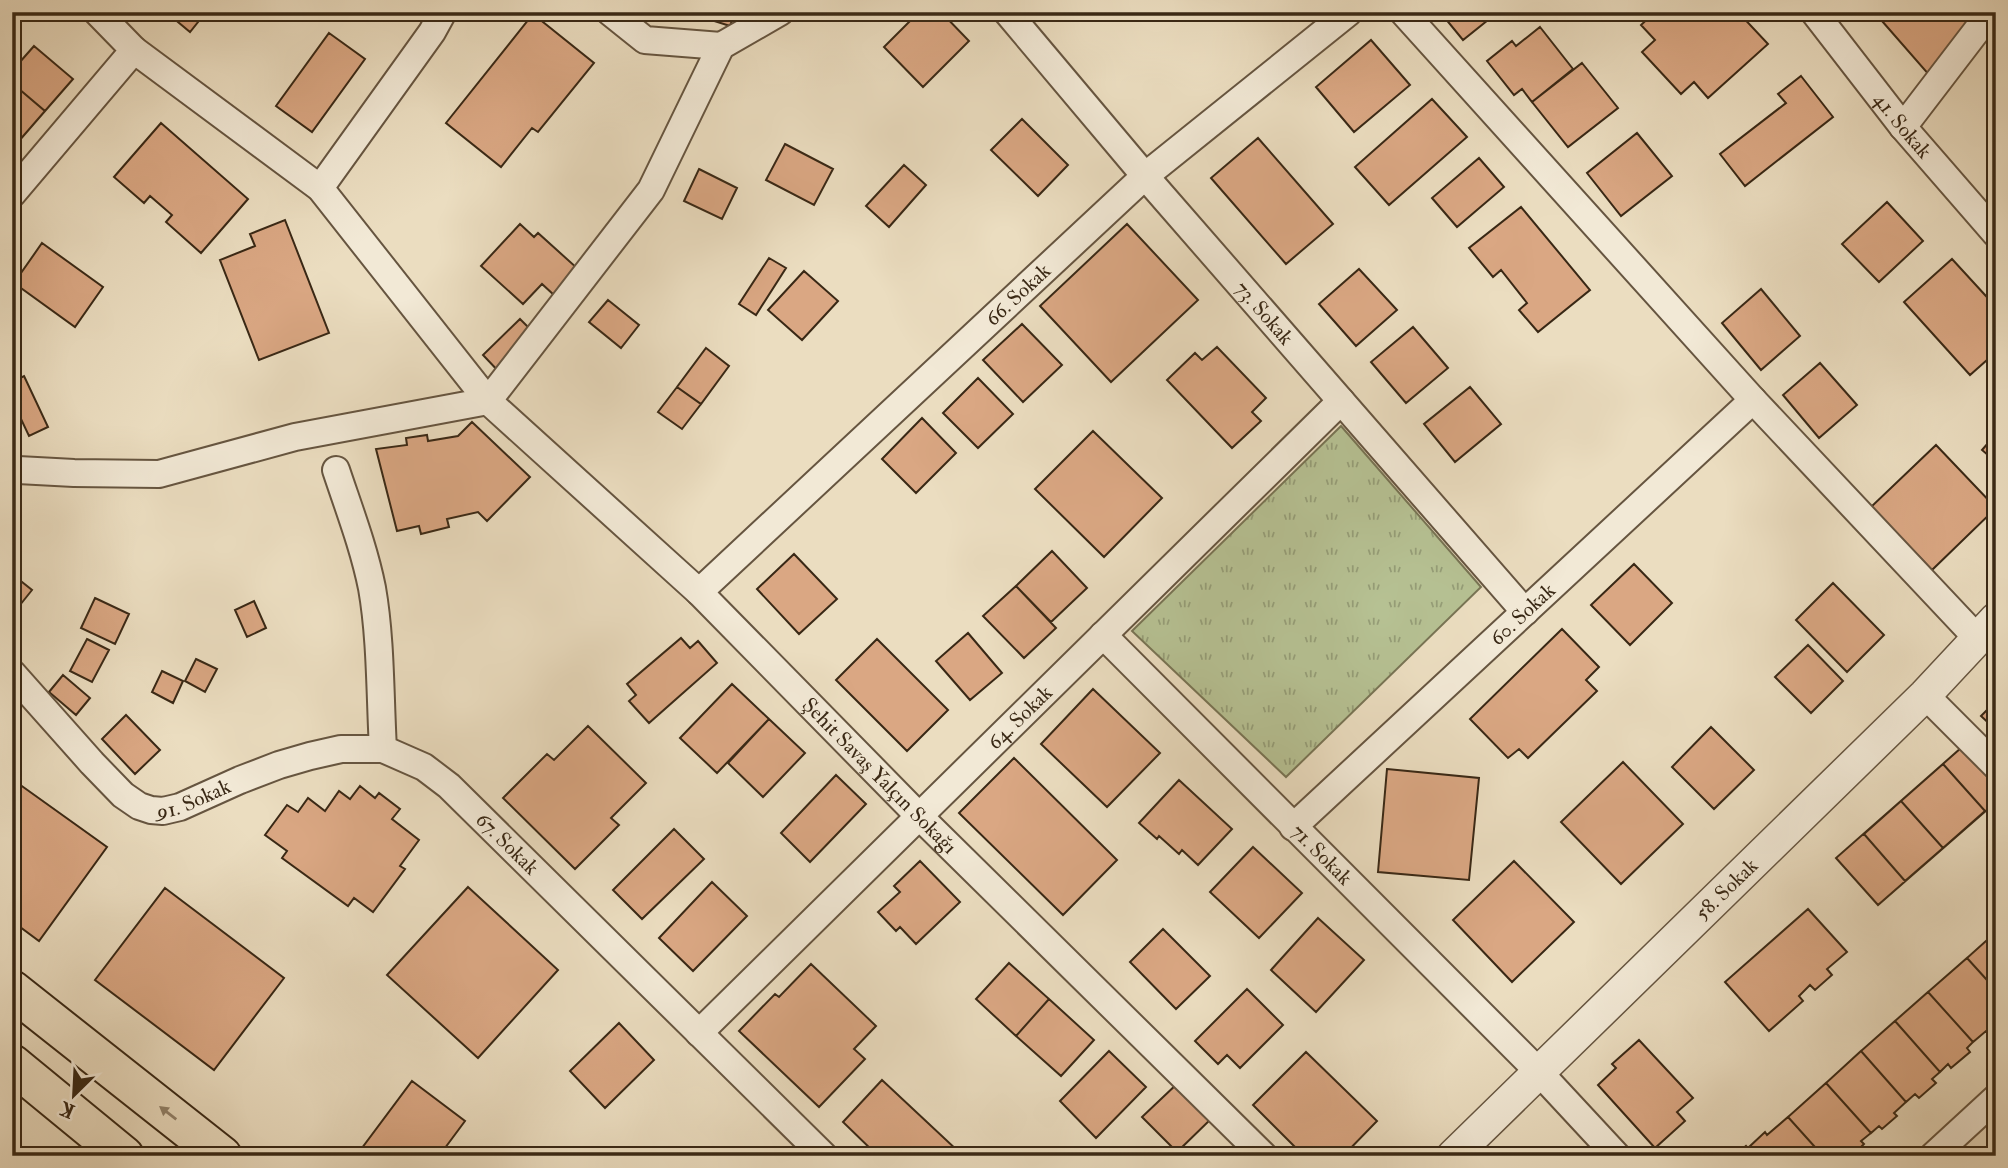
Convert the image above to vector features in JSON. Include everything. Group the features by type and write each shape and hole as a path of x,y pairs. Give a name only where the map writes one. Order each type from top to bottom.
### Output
{"main road":[{"path":"12,990 222,1156"},
{"path":"12,1064 124,1156"}],"street":[{"name":"Şehit Savaş Yalçın Sokağı","path":"97,12 134,50 320,188 488,401 699,592 919,816 1264,1156"},
{"path":"320,188 432,32 443,12"},
{"path":"610,12 645,40 721,46"},
{"path":"12,472 159,474 295,437 488,401 651,190 721,46 780,12"},
{"name":"73. Sokak","path":"1007,12 1145,176 1525,612"},
{"name":"66. Sokak","path":"699,592 1145,176 1349,12"},
{"path":"1404,12 1753,401 1987,629"},
{"name":"41. Sokak","path":"1814,12 1903,127 1996,234"},
{"path":"1903,127 1991,12"},
{"path":"12,194 134,50"},
{"name":"64. Sokak","path":"699,1033 1341,401"},
{"name":"60. Sokak","path":"1293,827 1753,401"},
{"path":"336,470 372,590 376,617 383,749"},
{"name":"58. Sokak","path":"1453,1156 1925,695 1987,629"},
{"name":"71. Sokak","path":"1103,635 1539,1072 1617,1156"},
{"name":"91. Sokak","path":"12,673 123,795 139,806 151,810 163,811 180,807 240,780 310,756 341,749 383,749"},
{"path":"1925,695 1996,766"},
{"name":"67. Sokak","path":"383,749 424,766 449,786 824,1156"},
{"path":"1933,1156 1996,1098"}],"green space":[{"path":"1341,426 1481,587 1286,777 1132,631"}],"building":[{"path":"166,12 206,12 190,32"},
{"path":"686,12 735,12 730,26"},
{"path":"919,12 941,12 969,41 923,87 884,47"},
{"path":"1440,12 1498,12 1463,40"},
{"path":"1655,12 1738,12 1768,44 1708,98 1694,82 1681,94 1642,52 1655,40 1641,25"},
{"path":"1892,12 1976,12 1930,76 1882,21"},
{"path":"533,14 594,63 538,132 532,128 501,167 446,123"},
{"path":"1540,27 1573,69 1532,102 1522,89 1514,95 1487,61 1512,41 1516,46"},
{"path":"329,33 365,59 312,132 276,106"},
{"path":"1371,40 1410,85 1354,132 1316,87"},
{"path":"34,46 73,79 45,111 12,83 12,71"},
{"path":"1582,63 1618,108 1568,147 1532,102"},
{"path":"1801,76 1833,117 1745,186 1720,154 1786,103 1778,94"},
{"path":"12,83 45,111 12,149"},
{"path":"1432,99 1467,137 1389,205 1355,167"},
{"path":"1022,119 1068,165 1038,196 991,150"},
{"path":"161,123 248,199 201,253 166,222 172,215 150,196 144,203 114,177"},
{"path":"1637,133 1672,176 1621,216 1587,173"},
{"path":"1258,138 1333,224 1286,264 1211,178"},
{"path":"785,144 833,169 814,205 766,180"},
{"path":"1479,158 1504,187 1457,227 1432,198"},
{"path":"904,165 926,185 889,227 866,206"},
{"path":"699,169 737,188 722,219 684,201"},
{"path":"1887,202 1923,241 1879,282 1842,244"},
{"path":"1521,207 1590,290 1538,332 1519,310 1527,303 1501,270 1493,277 1469,248"},
{"path":"285,220 329,333 259,360 220,260 255,246 250,234"},
{"path":"520,224 534,237 538,233 578,269 554,295 542,284 523,304 481,266"},
{"path":"1127,224 1198,300 1111,382 1040,306"},
{"path":"42,243 103,287 75,327 14,283"},
{"path":"769,258 786,268 756,315 739,304"},
{"path":"1952,259 1996,307 1996,352 1970,375 1904,302"},
{"path":"1359,269 1397,310 1356,346 1319,304"},
{"path":"804,271 838,301 802,340 768,310"},
{"path":"1761,289 1800,336 1761,370 1722,323"},
{"path":"608,300 639,325 621,348 589,322"},
{"path":"520,319 540,339 502,375 483,355"},
{"path":"1022,324 1062,365 1023,402 983,360"},
{"path":"1413,327 1448,368 1406,403 1371,362"},
{"path":"1217,347 1266,398 1252,412 1261,421 1232,448 1167,380 1195,353 1202,360"},
{"path":"706,348 729,366 701,404 677,387"},
{"path":"1820,363 1857,405 1819,438 1783,395"},
{"path":"24,376 48,427 29,436 12,400 12,382"},
{"path":"978,378 1013,414 978,448 943,413"},
{"path":"677,387 701,404 682,429 658,412"},
{"path":"1470,387 1501,424 1455,462 1424,424"},
{"path":"922,418 956,453 916,493 882,459"},
{"path":"472,422 530,477 487,521 478,512 447,519 449,527 421,534 419,526 397,531 376,449 407,445 406,438 427,435 428,441 458,436"},
{"path":"1093,431 1162,498 1104,557 1035,489"},
{"path":"1996,434 1996,462 1982,450"},
{"path":"1936,445 1996,508 1932,570 1871,507"},
{"path":"1052,551 1087,588 1051,622 1016,586"},
{"path":"794,554 837,599 799,634 757,589"},
{"path":"1634,564 1672,603 1630,645 1591,605"},
{"path":"12,574 32,590 12,615"},
{"path":"1833,583 1884,635 1847,672 1796,620"},
{"path":"1016,586 1056,628 1024,658 983,616"},
{"path":"95,598 129,614 115,644 81,628"},
{"path":"254,601 266,628 247,637 235,610"},
{"path":"1562,629 1599,667 1586,680 1597,691 1528,758 1519,749 1508,758 1470,719"},
{"path":"968,633 1002,673 970,700 936,661"},
{"path":"681,638 690,648 698,641 717,663 649,723 629,701 636,695 627,684"},
{"path":"87,639 109,650 92,682 70,671"},
{"path":"877,639 948,710 907,751 836,680"},
{"path":"1808,645 1843,681 1811,713 1775,677"},
{"path":"196,659 217,669 205,692 185,681"},
{"path":"162,671 183,681 173,703 152,692"},
{"path":"63,675 90,698 76,715 49,692"},
{"path":"732,684 769,719 717,773 680,738"},
{"path":"1093,689 1160,753 1107,807 1041,744"},
{"path":"1996,701 1996,730 1981,716"},
{"path":"126,715 160,750 135,774 102,739"},
{"path":"769,719 805,753 763,797 728,763"},
{"path":"588,726 646,783 611,818 619,825 575,869 503,798 547,754 554,760"},
{"path":"1711,727 1754,770 1714,809 1672,767"},
{"path":"1961,748 1996,786 1996,802 1878,905 1836,858"},
{"path":"1014,758 1117,860 1063,915 959,813"},
{"path":"1623,762 1683,824 1621,884 1561,822"},
{"path":"1943,764 1985,811 1943,848 1901,801"},
{"path":"1387,769 1479,778 1469,880 1378,872"},
{"path":"836,775 866,804 810,862 781,833"},
{"path":"12,779 107,847 39,941 12,921"},
{"path":"1179,780 1232,829 1198,865 1182,850 1179,854 1139,823"},
{"path":"360,786 375,798 379,793 400,809 392,819 419,840 400,866 405,869 373,912 354,898 348,906 282,858 287,851 265,835 287,805 298,812 308,798 325,811 339,791 350,799"},
{"path":"1901,801 1943,848 1905,881 1864,834"},
{"path":"674,829 704,859 642,919 613,890"},
{"path":"1253,847 1302,893 1259,938 1210,892"},
{"path":"920,861 960,902 916,944 900,927 896,931 878,912 900,892 894,886"},
{"path":"1514,861 1574,922 1512,982 1453,920"},
{"path":"712,882 747,916 693,971 659,938"},
{"path":"468,887 558,970 478,1058 387,975"},
{"path":"165,888 284,978 214,1070 95,980"},
{"path":"1808,909 1847,952 1827,969 1832,975 1815,990 1810,985 1799,996 1803,1001 1769,1031 1725,982"},
{"path":"1318,918 1364,960 1316,1012 1271,970"},
{"path":"1163,929 1210,976 1176,1009 1130,962"},
{"path":"1996,932 1996,990 1967,958"},
{"path":"1967,958 1996,990 1996,1029 1989,1034 1986,1031 1973,1042 1928,992"},
{"path":"1009,963 1049,999 1016,1036 976,999"},
{"path":"811,964 876,1026 854,1049 865,1059 819,1107 739,1031 775,994 779,997"},
{"path":"1247,989 1283,1025 1240,1068 1227,1055 1218,1064 1195,1041"},
{"path":"1928,992 1973,1042 1967,1048 1970,1052 1951,1068 1948,1064 1940,1072 1895,1021"},
{"path":"1049,999 1094,1040 1061,1076 1016,1036"},
{"path":"1895,1021 1940,1072 1932,1079 1936,1083 1919,1098 1915,1094 1906,1102 1861,1051"},
{"path":"619,1023 654,1060 605,1108 570,1071"},
{"path":"1639,1040 1693,1098 1677,1112 1685,1121 1655,1148 1598,1085 1616,1068 1612,1064"},
{"path":"1109,1051 1146,1087 1096,1138 1060,1101"},
{"path":"1861,1051 1906,1102 1894,1113 1897,1116 1882,1129 1879,1126 1871,1133 1826,1083"},
{"path":"1306,1052 1377,1121 1343,1156 1304,1156 1253,1105"},
{"path":"882,1080 959,1152 955,1156 878,1156 843,1122"},
{"path":"412,1081 465,1121 439,1156 356,1156"},
{"path":"1179,1082 1213,1117 1177,1152 1142,1117"},
{"path":"1826,1083 1871,1133 1861,1141 1864,1144 1852,1156 1823,1156 1788,1117"},
{"path":"1788,1117 1823,1156 1755,1156 1750,1151 1748,1148 1765,1132 1767,1135"},
{"path":"1746,1146 1755,1156 1724,1156 1731,1149 1735,1155"}]}
